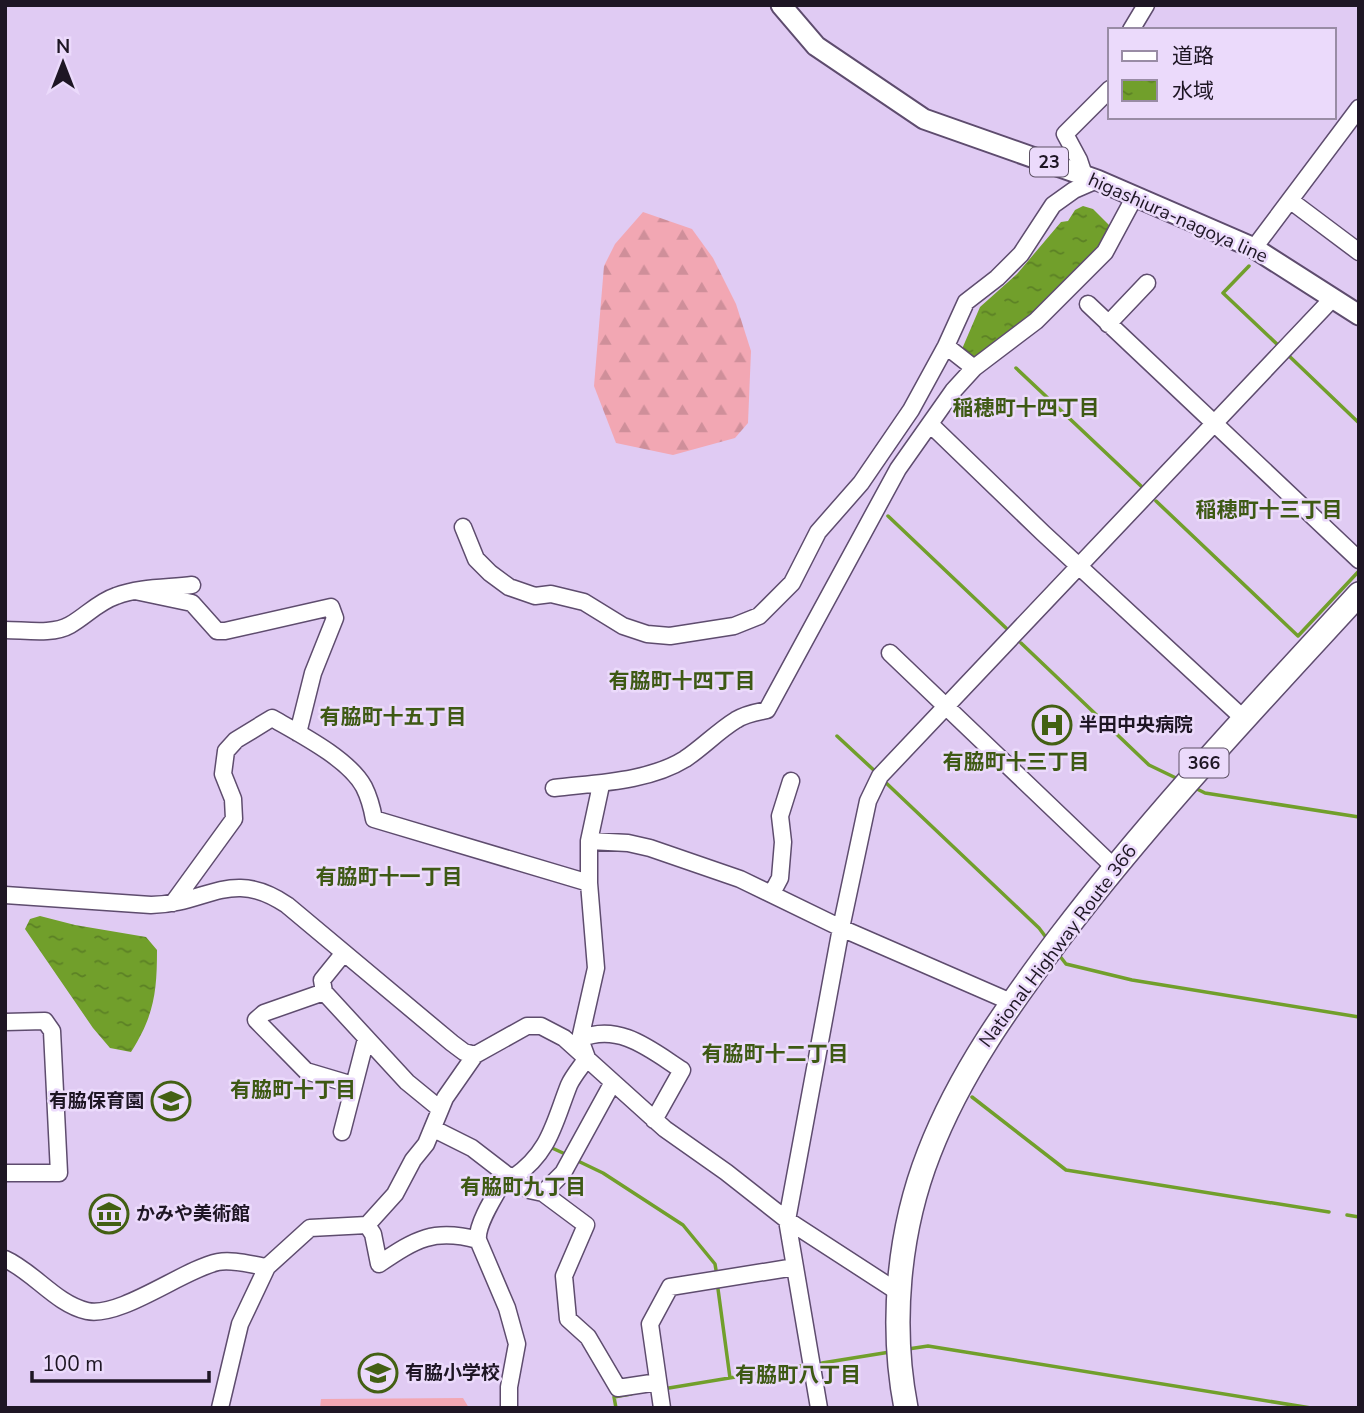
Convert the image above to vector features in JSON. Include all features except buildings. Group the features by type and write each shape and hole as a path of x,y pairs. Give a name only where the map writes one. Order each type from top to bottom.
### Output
{"highway":[{"name":"National Highway Route 366","path":"906,1408 899,1350 898,1292 909,1223 928,1154 972,1062 1011,1002 1114,867 1243,718 1359,594"}],"main road":[{"name":"higashiura-nagoya line","path":"781,5 816,46 924,119 1091,177 1254,248 1359,314"}],"street":[{"path":"1133,28 1146,5"},
{"path":"463,527 476,559 509,587 535,596 551,594 584,602 623,625 647,634 670,636 734,626 759,617 792,583 818,532 861,483 911,410 946,346 966,302 997,278 1021,254 1053,205 1091,177 1065,134 1108,91"},
{"path":"1254,248 1359,108"},
{"path":"554,788 590,783 601,785 660,770 685,759 737,719 767,710 867,522 898,469 953,391 974,368 1027,328 1105,252 1134,198"},
{"path":"1291,201 1356,243"},
{"path":"1108,324 1147,283"},
{"path":"819,1408 788,1220 841,928 868,801 880,776 1333,298"},
{"path":"1088,304 1359,560"},
{"path":"946,346 974,368"},
{"path":"930,424 1243,718"},
{"path":"5,630 48,630 69,626 88,611 115,596 135,591 192,585"},
{"path":"135,591 192,603 217,631 331,607 335,618 313,673 298,733"},
{"path":"890,653 1114,867"},
{"path":"173,903 233,819 233,799 223,774 226,751 230,745 272,718 341,763 359,779 370,801 374,819 589,883"},
{"path":"772,892 780,878 783,842 779,816 791,781"},
{"path":"587,1058 580,1039 596,968 589,883 589,841 601,785"},
{"path":"589,841 628,843 650,848 740,879 772,892 841,928 1011,1002"},
{"path":"5,895 151,905 173,903 232,887 256,888 287,905 452,1043 464,1052 475,1055"},
{"path":"343,954 322,980 324,992 413,1088 440,1109"},
{"path":"324,992 264,1013 256,1020 306,1071 353,1085"},
{"path":"5,1022 45,1021 52,1031 59,1173 5,1173"},
{"path":"220,1408 240,1324 267,1267 310,1228 367,1224 395,1194 434,1129 440,1109 475,1055 517,1031 535,1025 565,1038 654,1120 788,1220 898,1292"},
{"path":"580,1039 592,1034 626,1036 682,1070 654,1120"},
{"path":"342,1132 366,1039"},
{"path":"509,1408 509,1387 517,1344 507,1308 478,1240 478,1234 510,1176 546,1145 570,1084 587,1058"},
{"path":"543,1193 563,1173 613,1082"},
{"path":"434,1129 472,1148 528,1190 543,1193 586,1225 564,1276 568,1319 588,1337 618,1388 658,1382"},
{"path":"367,1224 373,1234 379,1264 419,1240 442,1233 478,1240"},
{"path":"5,1259 21,1266 72,1304 95,1312 111,1309 175,1282 199,1268 221,1261 267,1267"},
{"path":"662,1408 650,1325 670,1287 794,1267"}],"green space":[{"path":"643,212 692,229 713,258 736,304 751,351 748,423 735,438 673,455 616,443 594,386 604,266 615,244"},
{"path":"463,1398 469,1408 320,1408 321,1399"}],"water":[{"path":"1083,206 1093,209 1110,226 1100,246 1019,327 975,358 962,349 980,307 1017,274 1061,222 1068,221 1075,210"},
{"path":"40,916 146,937 157,950 153,1003 145,1027 131,1052 110,1048 93,1028 25,929 30,919"}],"waterway":[{"path":"1249,266 1223,293 1279,346"},
{"path":"1287,354 1359,423"},
{"path":"1016,368 1141,486"},
{"path":"1156,501 1298,636 1358,572"},
{"path":"888,516 1006,628"},
{"path":"1021,643 1149,765 1176,778"},
{"path":"837,736 878,774"},
{"path":"883,780 1039,928 1048,940"},
{"path":"1197,789 1205,793 1359,817"},
{"path":"1059,955 1066,964 1132,980 1359,1017"},
{"path":"972,1097 1066,1170 1329,1212"},
{"path":"552,1148 563,1153"},
{"path":"580,1162 603,1173 683,1225 715,1264 716,1270"},
{"path":"1347,1215 1359,1217"},
{"path":"718,1289 730,1378"},
{"path":"908,1349 928,1346 1311,1408"},
{"path":"822,1363 890,1352"},
{"path":"669,1388 801,1366"},
{"path":"616,1408 614,1397 631,1394"}],"place":[{"name":"半田中央病院","path":"1052,725"},
{"name":"有脇保育園","path":"171,1101"},
{"name":"かみや美術館","path":"109,1214"},
{"name":"有脇小学校","path":"378,1373"}],"district":[{"name":"稲穂町十四丁目","path":"1026,408"},
{"name":"稲穂町十三丁目","path":"1269,510"},
{"name":"有脇町十四丁目","path":"682,681"},
{"name":"有脇町十五丁目","path":"393,717"},
{"name":"有脇町十三丁目","path":"1016,762"},
{"name":"有脇町十一丁目","path":"389,877"},
{"name":"有脇町十二丁目","path":"775,1054"},
{"name":"有脇町十丁目","path":"293,1090"},
{"name":"有脇町九丁目","path":"523,1187"},
{"name":"有脇町八丁目","path":"798,1375"}]}
